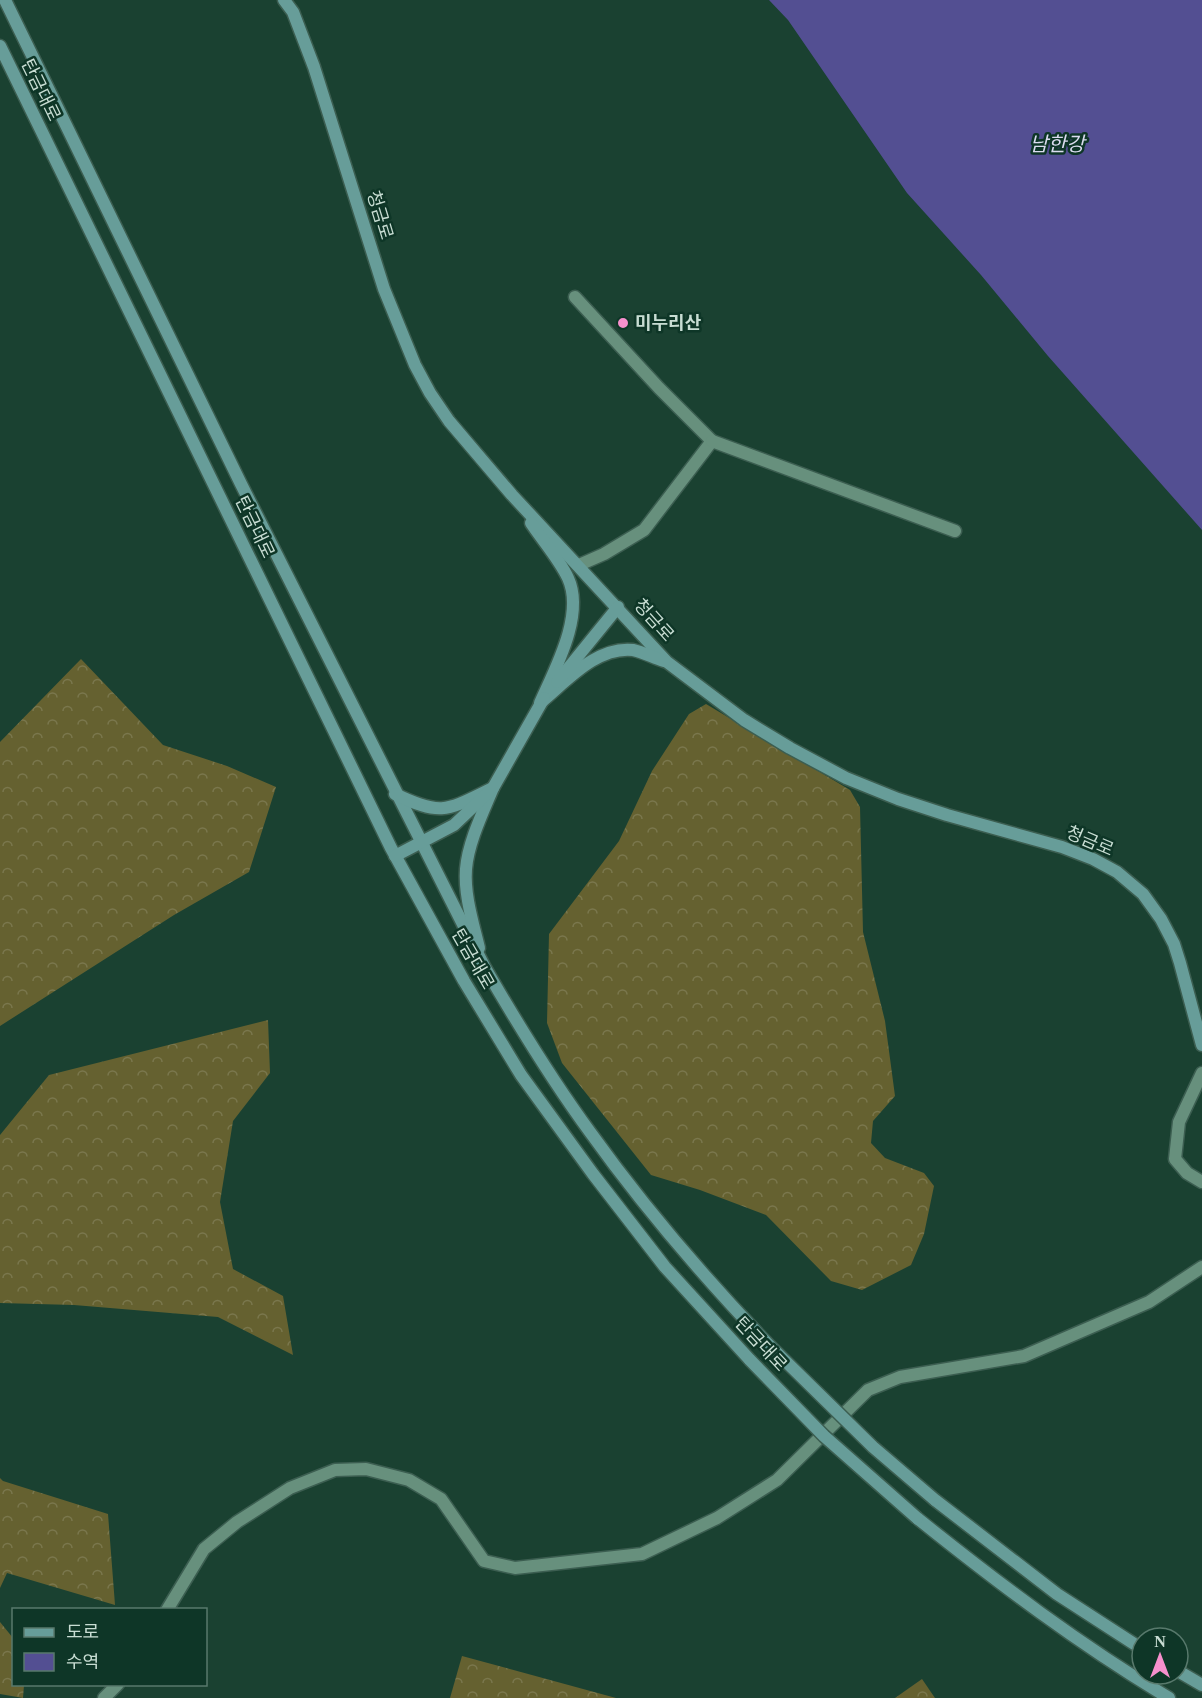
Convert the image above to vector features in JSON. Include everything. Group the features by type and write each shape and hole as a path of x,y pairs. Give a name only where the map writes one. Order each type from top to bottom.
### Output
{"main road":[{"name":"탄금대로","path":"5,0 395,794 484,966 530,1043 590,1132 670,1234 724,1298 873,1447 934,1500 1057,1594 1130,1641"},
{"name":"청금로","path":"284,0 293,12 314,67 384,289 415,365 449,421 512,495 667,662 744,720 846,778 898,799 947,815 1062,847 1093,859 1117,872 1143,894 1161,919 1174,944 1202,1045"},
{"name":"탄금대로","path":"0,46 395,856 464,981 521,1074 593,1174 665,1267 750,1360 824,1436 918,1518 990,1576 1121,1670 1169,1698"},
{"path":"484,966 469,907 466,868 474,836 492,788 540,703 566,641 572,600 568,579 512,495"},
{"path":"540,703 618,607"},
{"path":"540,703 588,663 614,652 633,650 667,662"},
{"path":"395,794 419,806 451,808 492,788"},
{"path":"395,856 454,825 492,788"}],"street":[{"path":"575,297 658,388 712,441 955,531"},
{"path":"579,566 644,530 712,441"},
{"path":"1202,1073 1179,1122 1175,1159 1187,1173 1202,1182"},
{"path":"168,1608 204,1549 229,1528 290,1488 335,1470 366,1469 409,1479 441,1499 484,1561 515,1568 642,1554 717,1518 777,1479 868,1390 900,1377 1024,1356 1149,1302 1202,1266"},
{"path":"104,1698 116,1686"}],"green space":[{"path":"81,659 163,745 227,766 276,787 249,872 174,915 0,1026 0,742"},
{"path":"706,704 850,790 860,807 863,932 885,1021 895,1096 873,1121 871,1143 885,1158 924,1173 934,1186 924,1234 911,1265 862,1290 831,1281 766,1215 700,1190 651,1175 562,1063 547,1023 549,934 619,841 652,771 689,714"},
{"path":"268,1020 270,1073 233,1121 220,1202 233,1269 283,1296 293,1355 218,1317 74,1305 0,1303 0,1135 49,1075"},
{"path":"0,1478 3,1481 108,1514 115,1605 7,1573 0,1588"},
{"path":"0,1622 12,1637 12,1686 24,1686 23,1698 0,1694"},
{"path":"462,1656 616,1698 450,1698"},
{"path":"922,1679 935,1698 895,1698"}],"water":[{"name":"남한강","path":"769,0 1202,0 1202,530 907,193 788,20"}],"place":[{"name":"미누리산","path":"623,323"}]}
